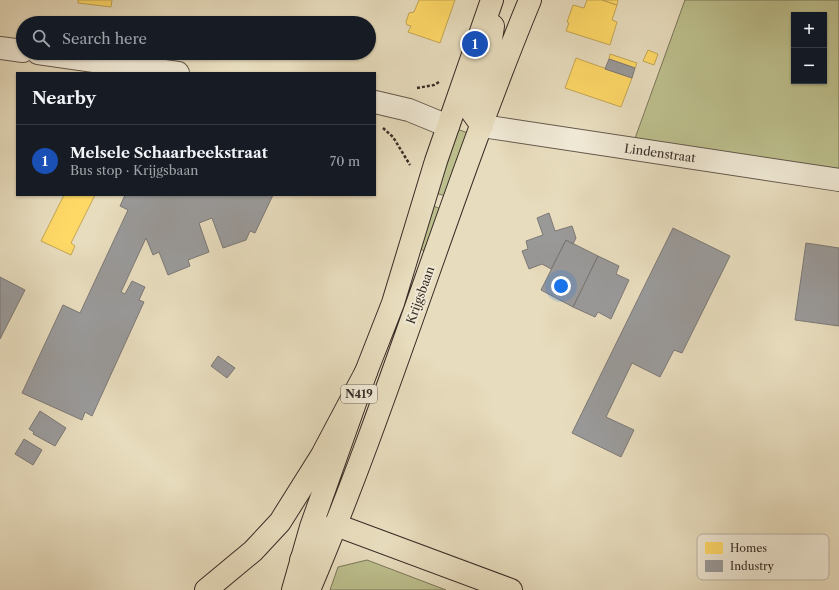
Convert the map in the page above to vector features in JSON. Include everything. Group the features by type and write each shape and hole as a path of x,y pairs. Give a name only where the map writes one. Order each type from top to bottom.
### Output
{"main road":[{"name":"Krijgsbaan","path":"293,590 311,527 366,372 393,303 448,126 492,0"},
{"path":"482,126 472,112 472,104 488,58 497,0"},
{"name":"Krijgsbaan","path":"309,590 336,525 482,126 530,0"},
{"path":"216,589 280,522 322,455 366,372"},
{"path":"301,560 311,541 322,531 336,525 511,590"}],"street":[{"path":"0,48 16,50"},
{"path":"87,60 171,72"},
{"path":"376,102 409,110 448,126"},
{"name":"Lindenstraat","path":"482,126 839,180"}],"path":[{"path":"413,89 434,86 440,81"},
{"path":"380,125 394,137 409,160 414,177 425,198"}],"green space":[{"path":"685,0 839,0 839,169 634,141"},
{"path":"454,128 471,134 449,197 432,192"},
{"path":"428,204 444,210 430,253 415,247"},
{"path":"367,560 446,590 330,590 338,567"}],"building: Homes":[{"path":"78,0 112,0 111,7 78,3"},
{"path":"419,0 455,0 440,43 408,32 411,26 407,25 406,22 409,13 414,12"},
{"path":"587,0 602,0 617,5 612,20 617,22 610,45 566,31 569,23 567,22 573,5 584,8"},
{"path":"602,0 618,0 617,5"},
{"path":"648,50 658,54 654,65 643,61"},
{"path":"610,54 637,63 635,68 609,59"},
{"path":"576,58 632,78 621,107 565,88"},
{"path":"64,196 94,196 71,243 75,246 71,255 41,241"}],"building: Industry":[{"path":"609,59 635,68 632,78 605,69"},
{"path":"125,196 273,196 255,233 250,231 246,240 223,248 212,218 199,223 209,252 188,260 190,266 168,275 159,252 153,255 146,238 121,292 125,294 132,281 145,287 139,300 144,302 92,416 85,412 82,420 22,393 63,305 80,313 128,210 120,206"},
{"path":"549,213 555,231 572,226 576,238 573,244 566,240 551,269 542,264 529,269 522,251 528,249 526,241 543,235 537,218"},
{"path":"673,228 730,256 682,353 674,350 660,377 632,363 606,417 634,430 621,457 572,433"},
{"path":"566,240 598,256 573,307 541,290"},
{"path":"806,243 839,248 839,326 795,320"},
{"path":"598,256 619,266 616,274 629,280 611,319 598,312 595,317 573,307"},
{"path":"0,277 25,290 0,339"},
{"path":"218,356 235,368 227,378 211,366"},
{"path":"40,411 66,428 55,446 33,434 34,432 29,429"},
{"path":"24,439 42,450 33,465 15,454"}],"place":[{"name":"Melsele Schaarbeekstraat","path":"475,44"}]}
